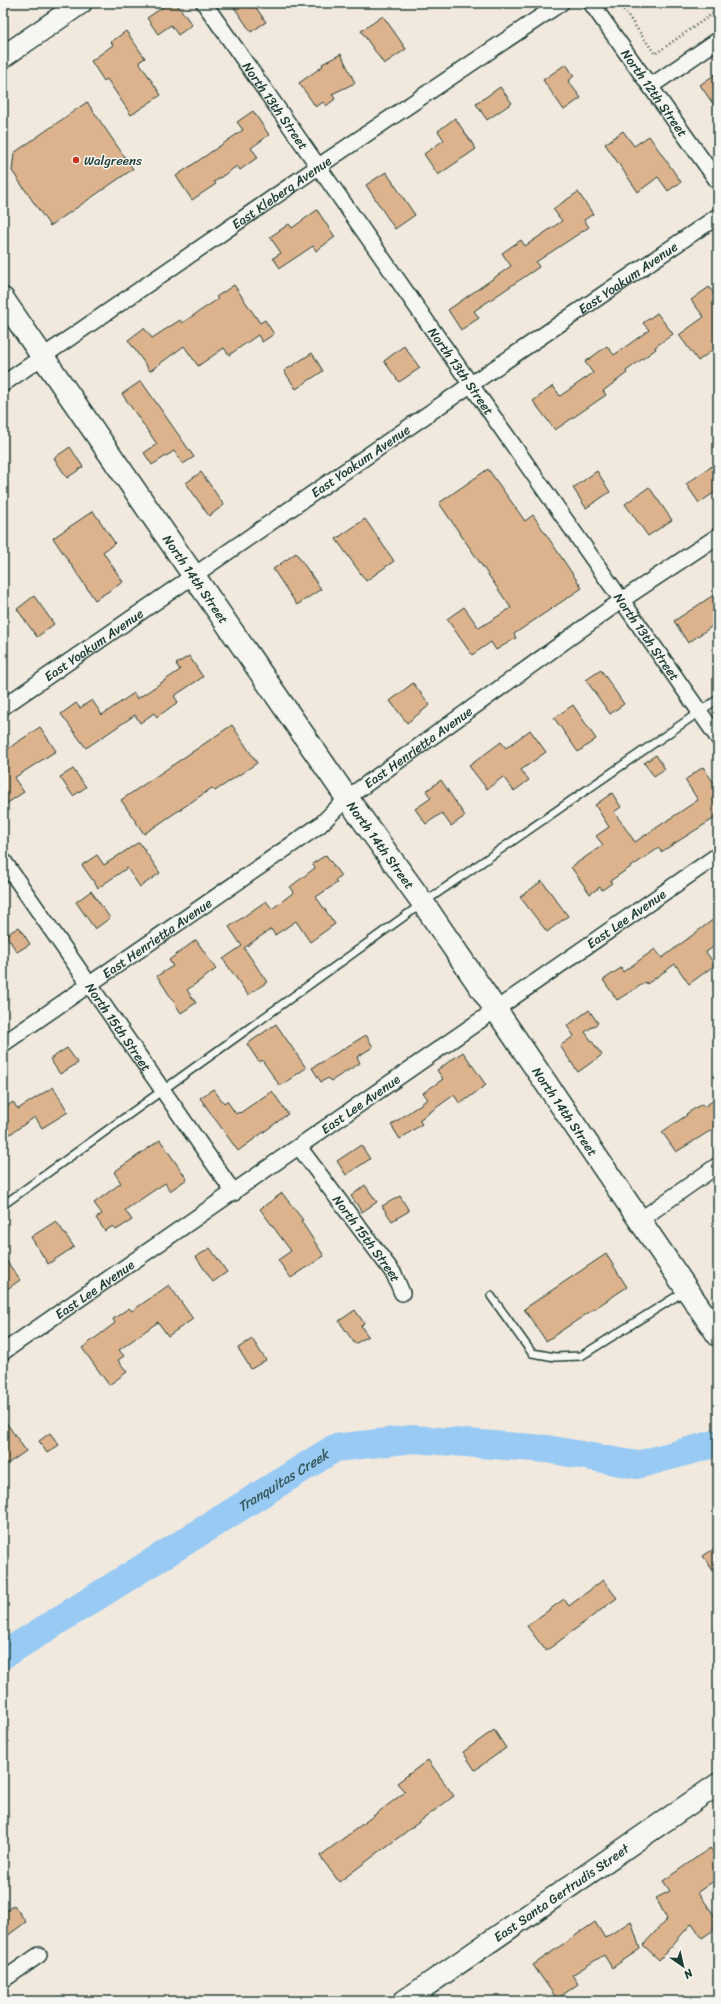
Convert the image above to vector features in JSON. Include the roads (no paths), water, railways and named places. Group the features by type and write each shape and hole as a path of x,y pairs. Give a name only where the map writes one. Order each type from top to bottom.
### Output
{"main road":[{"name":"North 14th Street","path":"3,299 347,798 423,903 718,1335"}],"street":[{"path":"3,57 81,3"},
{"name":"North 13th Street","path":"204,3 718,738"},
{"name":"East Kleberg Avenue","path":"3,384 319,166 561,3"},
{"name":"North 12th Street","path":"591,3 718,182"},
{"path":"651,86 718,40"},
{"name":"East Yoakum Avenue","path":"3,707 470,384 718,216"},
{"name":"East Henrietta Avenue","path":"3,1044 320,825 347,798 622,600 718,536"},
{"name":"East Lee Avenue","path":"3,1352 234,1193 494,1009 718,855"},
{"name":"North 15th Street","path":"3,860 234,1193"},
{"name":"North 15th Street","path":"299,1147 394,1274 402,1293"},
{"path":"640,1220 718,1165"},
{"name":"East Santa Gertrudis Street","path":"404,2001 718,1784"},
{"path":"3,1980 39,1955"}],"lane":[{"path":"3,1205 164,1091 423,903 718,698"},
{"path":"491,1296 532,1353 555,1357 581,1356 686,1290"}],"waterway":[{"name":"Tranquitas Creek","path":"3,1655 335,1448 413,1439 547,1449 637,1465 718,1443"}],"place":[{"name":"Walgreens","path":"76,160"}]}
